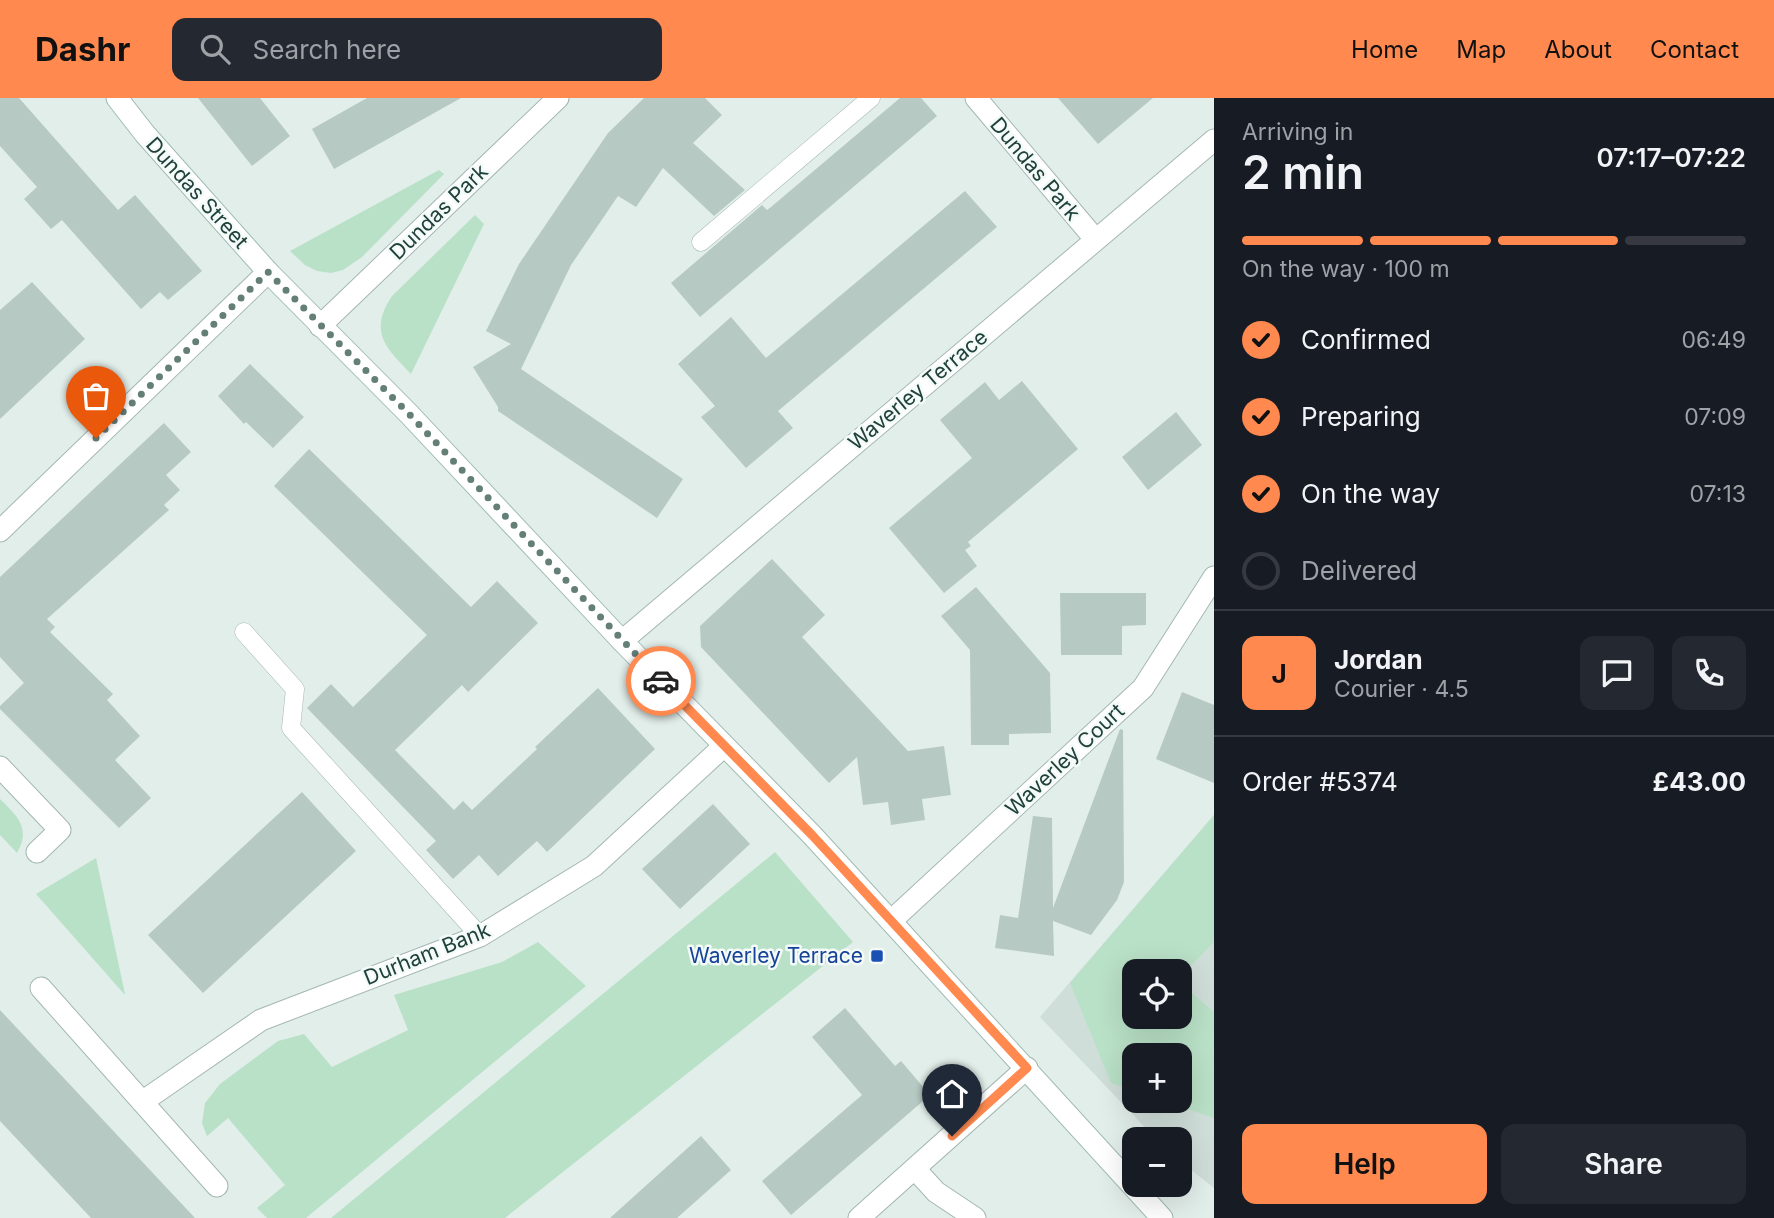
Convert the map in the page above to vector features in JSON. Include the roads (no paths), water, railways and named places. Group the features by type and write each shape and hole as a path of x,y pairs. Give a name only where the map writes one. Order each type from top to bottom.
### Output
{"street":[{"name":"Dundas Street","path":"117,98 145,134 268,272 409,414 622,641 812,835 1162,1218"},
{"name":"Dundas Park","path":"320,326 558,98"},
{"name":"Dundas Park","path":"976,98 1095,239"},
{"name":"Waverley Terrace","path":"622,641 1214,140"},
{"path":"0,531 268,272"},
{"name":"Waverley Court","path":"891,921 1143,688 1214,577"},
{"name":"Durham Bank","path":"142,1102 261,1020 480,936 594,866 724,747"},
{"path":"0,767 60,830 37,852"},
{"path":"41,988 217,1186"},
{"path":"859,1218 1027,1068"},
{"path":"915,1169 936,1192 975,1218"}],"lane":[{"path":"701,242 871,98"},
{"path":"244,632 295,689 291,728 480,936"}],"place":[{"name":"Waverley Terrace","path":"877,956"}]}
